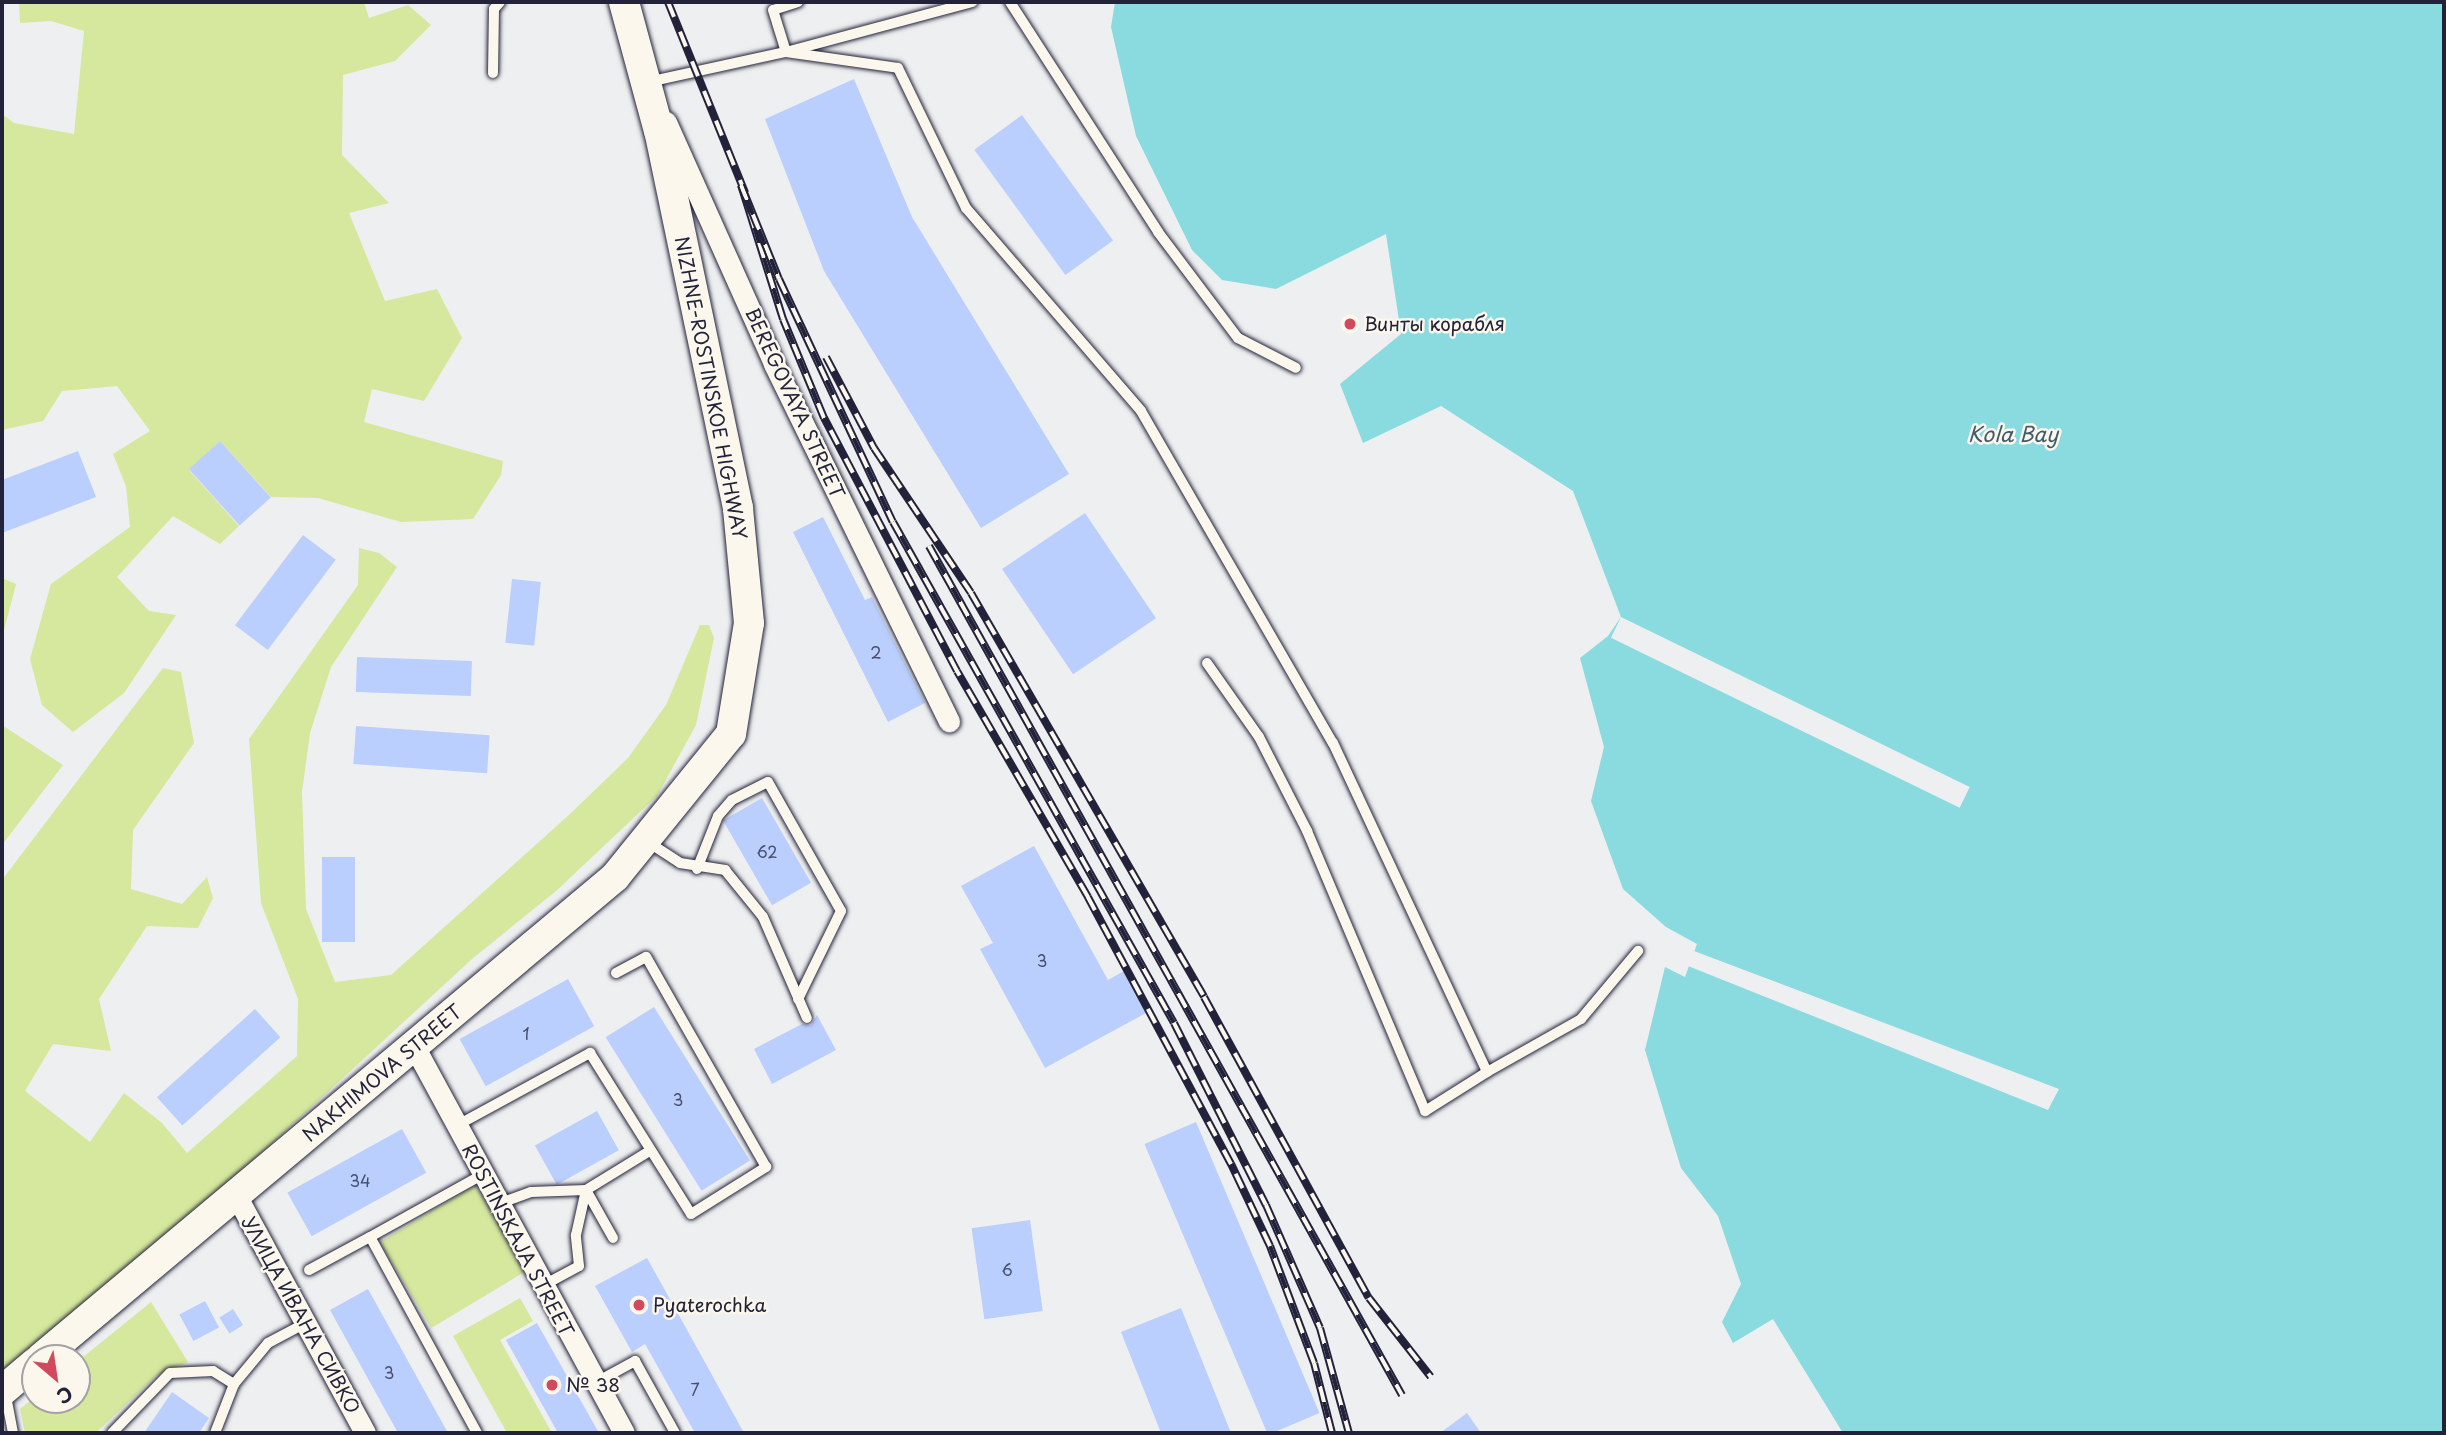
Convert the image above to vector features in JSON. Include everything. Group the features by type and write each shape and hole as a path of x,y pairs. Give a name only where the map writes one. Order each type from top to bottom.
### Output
{"street":[{"name":"NIZHNE-ROSTINSKOE HIGHWAY","path":"624,2 646,83 738,508 749,623 731,734 704,770"},
{"name":"BEREGOVAYA STREET","path":"646,83 774,364 949,722"},
{"name":"NAKHIMOVA STREET","path":"58,1344 237,1198 615,877 648,842 704,770"},
{"name":"ROSTINSKAJA STREET","path":"414,1046 624,1433"},
{"name":"УЛИЦА ИВАНА СИВКО","path":"237,1198 365,1433"},
{"path":"3,1390 21,1375"}],"lane":[{"path":"493,72 494,9 500,2"},
{"path":"786,52 772,10 798,2"},
{"path":"646,83 786,52 972,2"},
{"path":"1010,2 1157,232 1238,338 1296,368"},
{"path":"786,52 898,68 966,208 1141,411 1333,743 1487,1072"},
{"path":"1208,663 1259,737 1307,831 1425,1111 1581,1019 1638,951"},
{"path":"697,869 719,816 732,800 768,782 841,911 798,999"},
{"path":"648,842 697,869 725,870 763,917 807,1018"},
{"path":"456,1126 590,1053 691,1214 766,1167 646,957 617,973"},
{"path":"498,1204 531,1192 586,1191 651,1150"},
{"path":"309,1270 482,1175"},
{"path":"586,1191 613,1238"},
{"path":"542,1286 579,1266 576,1235 586,1191"},
{"path":"370,1237 477,1433"},
{"path":"215,1433 234,1384 268,1343 306,1324"},
{"path":"596,1383 635,1361 675,1433"},
{"path":"112,1433 170,1373 213,1371 234,1384"},
{"path":"3,1390 13,1433"}],"green space":[{"path":"19,2 364,2 369,18 408,5 431,25 395,61 343,75 342,155 389,203 349,213 385,301 437,289 462,338 424,401 372,389 364,422 503,461 501,475 473,519 401,522 318,498 271,497 220,441 189,470 239,526 220,544 173,516 117,577 149,611 176,615 124,693 73,732 42,705 30,659 51,584 130,527 126,486 113,454 150,431 117,386 62,391 43,421 2,430 2,114 14,123 74,134 84,31 51,21 20,23"},
{"path":"359,548 379,553 397,567 331,667 310,733 302,792 306,909 335,982 391,975 570,814 628,758 666,705 700,625 709,625 714,638 696,725 657,796 556,891 472,959 230,1182 38,1344 21,1344 21,1358 2,1374 2,880 163,668 181,672 194,743 133,830 131,889 182,904 207,877 213,898 198,928 147,926 99,999 111,1051 53,1044 25,1091 90,1142 124,1093 162,1123 187,1153 297,1056 298,999 261,903 249,739 358,585"},
{"path":"2,578 16,584 2,638"},
{"path":"2,725 63,765 2,845"},
{"path":"475,1185 527,1271 431,1328 380,1242"},
{"path":"520,1298 533,1321 500,1340 552,1433 507,1433 453,1336"},
{"path":"151,1302 188,1362 156,1376 96,1433 25,1433 21,1414 91,1414 91,1351"}],"water":[{"name":"Kola Bay","path":"1115,2 2444,2 2444,1433 1843,1433 1773,1319 1733,1343 1722,1322 1741,1284 1718,1216 1681,1168 1645,1050 1665,967 1685,977 1697,944 1666,927 1623,889 1591,801 1604,747 1580,658 1608,636 1621,617 1573,491 1441,406 1363,443 1340,384 1401,334 1386,234 1276,289 1222,280 1192,250 1136,136 1111,27"}],"pier":[{"path":"1621,617 1970,787 1960,808 1611,638"},
{"path":"1694,951 2059,1089 2048,1110 1688,966"}],"building":[{"path":"854,79 912,217 1069,474 981,528 824,271 765,119"},
{"path":"1022,115 1113,240 1065,275 974,150"},
{"path":"220,441 271,497 240,526 189,469"},
{"path":"78,451 96,497 2,533 2,480"},
{"path":"1085,513 1156,618 1073,674 1002,569"},
{"path":"823,517 865,600 872,597 925,703 888,722 793,532"},
{"path":"303,535 336,560 268,650 235,625"},
{"path":"512,579 541,582 534,646 505,643"},
{"path":"357,657 472,661 471,696 356,692"},
{"path":"356,726 490,735 487,773 353,764"},
{"path":"762,798 811,883 772,905 723,820"},
{"path":"1034,846 1108,980 1124,971 1146,1013 1045,1068 980,949 993,943 961,886"},
{"path":"322,857 355,857 355,942 322,942"},
{"path":"568,979 594,1026 486,1086 460,1039"},
{"path":"654,1007 750,1160 702,1191 606,1037"},
{"path":"255,1009 280,1037 182,1126 157,1097"},
{"path":"817,1015 836,1050 772,1084 754,1049 802,1024 811,1025"},
{"path":"597,1111 619,1150 557,1185 535,1145"},
{"path":"1196,1122 1319,1413 1267,1433 1144,1144"},
{"path":"402,1129 426,1173 312,1236 287,1193"},
{"path":"1030,1220 1043,1311 984,1319 972,1228"},
{"path":"647,1258 744,1433 695,1433 645,1344 632,1352 595,1286"},
{"path":"368,1289 448,1433 398,1433 330,1310"},
{"path":"205,1301 219,1327 193,1341 179,1315"},
{"path":"1181,1308 1231,1433 1161,1433 1121,1332"},
{"path":"233,1309 243,1325 229,1334 219,1317"},
{"name":"№ 38","path":"537,1323 599,1433 558,1433 506,1340"},
{"path":"172,1392 209,1418 199,1433 144,1433"},
{"path":"1467,1413 1481,1433 1440,1433"}],"railway":[{"path":"668,2 745,193"},
{"path":"1332,1433 1314,1363 1270,1246 1231,1164 1088,897 957,671 824,418 783,319 741,185 779,279 893,522 1174,1023 1266,1205 1320,1328 1349,1433"},
{"path":"826,357 874,448 971,593 1204,997 1369,1298 1431,1377"},
{"path":"929,546 1402,1395"}],"place":[{"name":"Винты корабля","path":"1350,324"},
{"name":"Pyaterochka","path":"639,1305"},
{"name":"№ 38","path":"552,1385"}]}
